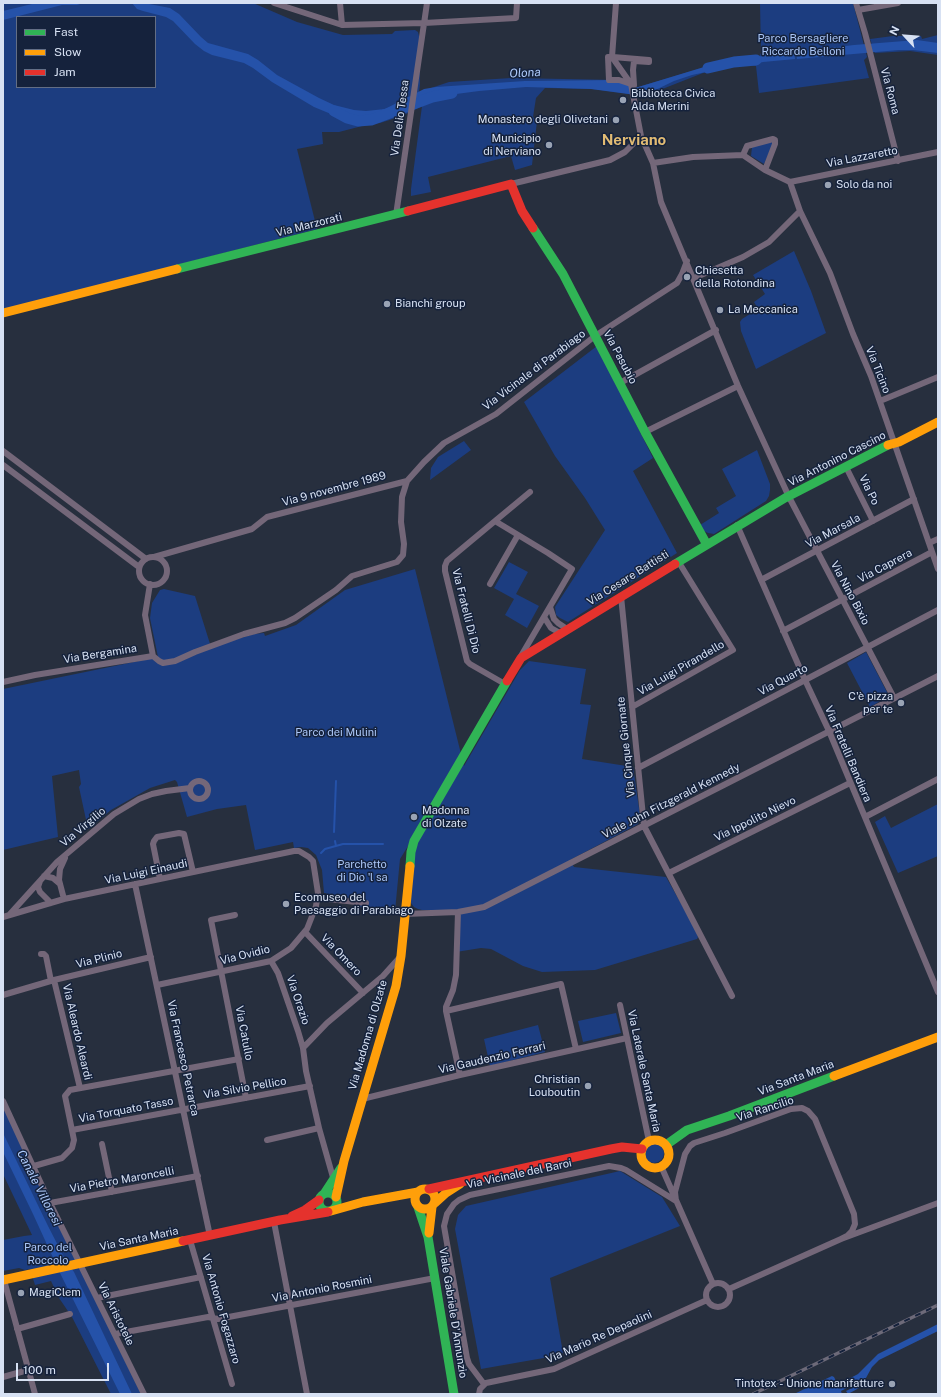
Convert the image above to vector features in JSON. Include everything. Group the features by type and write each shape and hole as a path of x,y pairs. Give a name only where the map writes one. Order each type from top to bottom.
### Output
{"street":[{"path":"274,3 342,26 424,24 516,18 517,3"},
{"path":"340,3 342,26"},
{"name":"Via Delio Tessa","path":"396,215 427,3"},
{"path":"616,3 612,57 631,84 641,136 653,163 661,202 716,330 738,386 789,497"},
{"name":"Via Roma","path":"856,3 898,161"},
{"path":"858,10 898,3"},
{"path":"608,57 649,60 649,62 634,61 634,85 631,84 619,80 609,80 608,57"},
{"name":"Via Marzorati","path":"3,313 610,160 620,155 641,136"},
{"path":"743,155 747,146 773,139 775,140 776,144 765,170"},
{"name":"Via Lazzaretto","path":"790,182 938,152"},
{"path":"653,163 693,157 743,155 765,170 790,182"},
{"name":"Via Ticino","path":"790,182 800,211 830,274 880,401 938,568"},
{"name":"Via Pasubio","path":"511,184 526,217 563,274 645,432 706,543"},
{"path":"694,278 743,257 769,242 800,211"},
{"name":"Via Vicinale di Parabiago","path":"153,656 163,663 175,661 244,634 285,623 295,618 336,590 352,576 397,562 403,554 404,544 402,497 407,481 424,462 444,443 496,414 595,336 677,283 687,261"},
{"path":"620,383 716,330"},
{"path":"880,401 938,376"},
{"path":"645,432 738,386"},
{"name":"Via Antonino Cascino","path":"789,497 885,446 895,443 938,422"},
{"path":"3,452 146,559"},
{"path":"3,464 139,567 142,579 145,582 150,584 159,583 163,580 166,573 163,562 154,557 146,559 139,567"},
{"name":"Via Po","path":"846,467 873,521"},
{"name":"Via 9 novembre 1989","path":"154,557 252,529 267,517 407,481"},
{"name":"Via Fratelli Di Dio","path":"505,684 467,661 445,566 447,561 530,492"},
{"name":"Via Cesare Battisti","path":"405,914 411,852 414,841 520,658 706,543 789,497"},
{"name":"Via Nino Bixio","path":"789,497 894,698"},
{"name":"Via Marsala","path":"761,580 914,499"},
{"path":"495,521 572,569 520,658"},
{"name":"Via Fratelli Bandiera","path":"737,525 783,631 829,731 938,992"},
{"path":"490,584 518,535"},
{"path":"929,543 938,539"},
{"name":"Via Caprera","path":"783,631 932,552"},
{"name":"Via Luigi Pirandello","path":"632,708 733,650 678,561"},
{"name":"Via Bergamina","path":"3,682 35,675 153,656 145,615 150,584"},
{"name":"Via Cinque Giornate","path":"621,596 644,826 732,996"},
{"path":"550,607 554,619 562,626 564,631"},
{"name":"Via Quarto","path":"638,768 938,610"},
{"path":"544,617 551,628 564,631"},
{"name":"Viale John Fitzgerald Kennedy","path":"405,914 458,912 484,907 938,676"},
{"path":"865,817 938,779"},
{"name":"Via Ippolito Nievo","path":"669,873 850,783"},
{"name":"Via Virgilio","path":"6,916 67,853 114,814 139,799 166,791 190,788"},
{"path":"160,879 153,843 157,837 165,835 179,833 184,834 192,872"},
{"name":"Via Luigi Einaudi","path":"6,916 64,899 294,851"},
{"name":"Via Ovidio","path":"157,984 271,960 291,948 305,932 312,918 318,898 313,861 305,853 294,851"},
{"path":"64,899 60,885 60,869 67,853"},
{"path":"51,903 40,892 38,887 42,879 53,878 60,885"},
{"name":"Via Francesco Petrarca","path":"135,884 210,1236"},
{"path":"318,898 366,903"},
{"path":"458,912 456,975 446,1011 460,1075"},
{"name":"Via Madonna di Olzate","path":"337,1195 344,1161 396,986 401,956 405,914"},
{"name":"Via Catullo","path":"235,915 211,920 246,1098"},
{"name":"Via Omero","path":"305,932 363,992"},
{"path":"41,954 46,956 53,981"},
{"path":"303,1048 327,1023 382,976 401,956"},
{"name":"Via Plinio","path":"3,995 151,957"},
{"name":"Via Orazio","path":"271,960 278,973 303,1048 319,1128 337,1195"},
{"name":"Via Aleardo Aleardi","path":"53,981 80,1088"},
{"path":"446,1011 561,984 576,1049"},
{"name":"Via Laterale Santa Maria","path":"620,1005 649,1141"},
{"name":"Via Santa Maria","path":"666,1145 687,1130 729,1116 938,1037"},
{"name":"Via Gaudenzio Ferrari","path":"362,1099 460,1075 627,1038"},
{"path":"80,1088 239,1059"},
{"name":"Via Silvio Pellico","path":"183,1109 310,1086"},
{"name":"Via Torquato Tasso","path":"34,1166 62,1158 68,1153 74,1144 65,1096 70,1090 80,1088"},
{"name":"Via Aristotele","path":"3,1101 78,1264 98,1298 144,1394"},
{"name":"Via Rancilio","path":"676,1201 675,1192 685,1154 694,1143 791,1109 802,1108 811,1113 815,1119 855,1217 855,1224 852,1231 841,1239"},
{"name":"Via Torquato Tasso","path":"72,1130 183,1109"},
{"path":"267,1140 319,1128"},
{"path":"660,1140 666,1145 669,1151 668,1158 661,1166 654,1167 647,1165 641,1156 644,1145 649,1141 660,1140"},
{"path":"102,1144 112,1192"},
{"name":"Via Santa Maria","path":"3,1280 277,1221 304,1217 363,1202 418,1192 421,1190 611,1149 622,1147 642,1149"},
{"name":"Via Madonna di Olzate","path":"321,1197 344,1161"},
{"name":"Via Vicinale del Baroi","path":"484,1384 467,1358 445,1232 444,1226 447,1214 454,1204 470,1195 609,1166 626,1170 676,1201"},
{"path":"661,1166 713,1284"},
{"name":"Via Pietro Maroncelli","path":"50,1203 198,1176"},
{"name":"Via Santa Maria","path":"394,1196 417,1204 426,1210 434,1205 446,1193 466,1180"},
{"path":"429,1189 435,1195 434,1205"},
{"path":"417,1204 416,1195 418,1192"},
{"name":"Via Santa Maria","path":"277,1221 305,1210 321,1197 330,1193 363,1202"},
{"path":"321,1197 319,1206 322,1209 330,1211 336,1206 337,1195"},
{"name":"Viale Gabriele D'Annunzio","path":"417,1204 428,1237 454,1394"},
{"path":"729,1290 841,1239 938,1204"},
{"name":"Viale Gabriele D'Annunzio","path":"428,1237 434,1205"},
{"path":"277,1221 290,1305 307,1394"},
{"name":"Via Antonio Fogazzaro","path":"190,1240 232,1384"},
{"path":"98,1298 201,1276"},
{"name":"Via Antonio Rosmini","path":"115,1334 208,1317 218,1319 435,1278"},
{"path":"3,1280 35,1394"},
{"path":"722,1283 729,1290 729,1299 723,1306 714,1306 707,1300 706,1290 713,1284 722,1283"},
{"name":"Via Mario Re Depaolini","path":"484,1384 554,1369 707,1300"},
{"path":"17,1329 70,1314"},
{"path":"3,1377 28,1370"},
{"path":"479,1394 480,1389 484,1384"}],"green space":[{"name":"Parco Bersagliere Riccardo Belloni","path":"3,3 253,3 297,22 343,35 392,34 395,31 415,30 418,32 419,36 419,92 449,82 511,78 618,80 635,88 726,61 759,57 761,53 760,3 853,3 867,57 864,60 869,78 759,93 756,66 743,64 725,66 703,73 642,97 592,89 545,88 536,98 533,117 537,121 532,165 515,170 511,156 428,177 431,192 411,196 422,106 402,116 380,123 339,132 322,132 323,144 297,149 317,229 3,310"},
{"path":"938,35 938,55 910,51 875,53 870,39 893,36 921,36 922,39"},
{"path":"771,141 773,144 764,164 751,156 752,147"},
{"path":"794,251 811,291 826,333 756,369 741,331 740,322 742,319 758,309 754,302 765,294 753,275"},
{"path":"597,346 653,458 633,471 677,553 568,622 556,615 555,607 605,530 585,498 555,456 524,402"},
{"path":"464,441 471,450 430,480 431,468 438,457"},
{"path":"757,450 770,484 769,496 766,501 714,534 704,531 700,525 719,513 716,508 736,496 722,469"},
{"path":"509,562 528,572 516,594 539,606 527,628 505,615 514,599 494,588"},
{"name":"Parco dei Mulini","path":"415,569 464,766 520,670 529,661 586,669 580,704 591,705 582,759 633,767 640,815 638,824 570,860 574,867 666,877 695,928 698,937 697,939 595,970 542,972 523,966 491,949 481,948 456,952 455,910 418,909 411,903 409,895 414,852 434,804 400,859 395,911 360,907 362,900 327,895 324,893 322,870 316,855 308,848 294,848 293,842 255,850 246,805 217,809 187,817 177,782 175,780 150,788 111,810 88,829 79,787 81,784 79,770 52,776 58,837 3,850 3,689 158,657 150,618 152,603 160,590 164,589 195,596 211,647 254,634 264,633 265,636 296,625 345,590"},
{"path":"866,652 889,696 870,707 847,663"},
{"path":"938,804 938,856 898,873 875,822 885,816 891,828"},
{"path":"616,1013 621,1033 583,1042 578,1021"},
{"path":"538,1025 545,1052 490,1066 484,1039"},
{"name":"Parco del Roccolo","path":"3,1107 141,1394 111,1394 72,1317 59,1298 51,1281 35,1285 30,1269 25,1270 19,1268 3,1271 3,1240 32,1235 3,1174"},
{"path":"654,1143 661,1146 664,1153 661,1160 654,1163 647,1160 644,1153 647,1146"},
{"path":"620,1171 662,1197 680,1226 550,1278 563,1353 555,1356 481,1369 455,1229 458,1215 466,1206"}],"shaded area":[{"path":"83,3 77,5 62,5 3,20 3,11 32,4"},
{"path":"132,3 144,3 170,8 179,14 208,43 248,54 277,75 319,98 334,105 354,110 366,111 385,109 424,89 436,87 525,81 618,80 635,88 704,67 756,59 764,54 794,52 795,59 725,66 725,68 692,75 674,81 643,96 591,89 526,87 479,91 426,98 388,116 363,120 331,114 314,107 244,63 212,55 204,51 195,44 173,21 166,17 137,9"},
{"path":"917,40 938,43 938,53 899,50 797,59 796,52 854,45"},
{"path":"3,1133 48,1226 66,1261 74,1272 132,1394 120,1394 61,1275 3,1152"},
{"path":"938,1324 938,1331 879,1360 872,1367 861,1387 848,1394 846,1391 854,1387 853,1385 841,1391 842,1394 794,1394 832,1376 837,1383 843,1382 858,1374 878,1354"}],"waterway":[{"name":"Olona","path":"708,68 734,62 756,60"},
{"name":"Olona","path":"334,111 347,118 358,121 371,120 432,97 452,93"},
{"path":"334,832 336,781"},
{"path":"335,841 336,846"},
{"path":"321,853 325,849 343,844 383,844"}],"railway":[{"path":"753,1394 938,1305"}],"traffic: fast":[{"path":"177,269 408,211"},
{"path":"533,228 563,274 645,432 706,543"},
{"path":"675,564 785,498 888,445"},
{"path":"410,866 411,852 414,841 507,681"},
{"path":"666,1145 687,1130 729,1116 834,1076"},
{"path":"324,1194 341,1168"},
{"path":"324,1193 332,1193 337,1198 337,1202 335,1209 332,1211 324,1211 319,1206 319,1198 324,1193"},
{"path":"418,1207 428,1237 454,1394"}],"traffic: slow":[{"path":"3,313 177,269"},
{"path":"888,445 899,442 938,422"},
{"path":"336,1197 344,1161 396,986 401,956 410,866"},
{"path":"834,1076 938,1037"},
{"path":"655,1140 665,1144 669,1154 665,1164 655,1168 645,1164 641,1154 645,1144 655,1140"},
{"path":"435,1203 446,1193 460,1184"},
{"path":"425,1189 432,1192 435,1199 432,1206 425,1209 418,1206 415,1199 418,1192 425,1189"},
{"path":"331,1211 363,1202 418,1192"},
{"path":"429,1233 432,1207"},
{"path":"3,1280 183,1241"}],"traffic: jam":[{"path":"408,211 511,184 522,211 533,228"},
{"path":"507,681 521,658 675,564"},
{"path":"429,1189 611,1149 622,1147 642,1149"},
{"path":"292,1216 305,1210 319,1200"},
{"path":"183,1241 280,1220 328,1212"}],"place":[{"name":"Biblioteca Civica Alda Merini","path":"623,100"},
{"name":"Monastero degli Olivetani","path":"616,120"},
{"name":"Municipio di Nerviano","path":"549,145"},
{"name":"Solo da noi","path":"828,185"},
{"name":"Chiesetta della Rotondina","path":"687,277"},
{"name":"Bianchi group","path":"387,304"},
{"name":"La Meccanica","path":"720,310"},
{"name":"C'è pizza per te","path":"901,703"},
{"name":"Madonna di Olzate","path":"414,817"},
{"name":"Ecomuseo del Paesaggio di Parabiago","path":"286,904"},
{"name":"Christian Louboutin","path":"588,1086"},
{"name":"MagiClem","path":"21,1293"},
{"name":"Tintotex - Unione manifatture","path":"892,1384"}],"district":[{"name":"Nerviano","path":"634,140"}],"park label":[{"name":"Parchetto di Dio 'l sa","path":"362,871"}],"water label":[{"name":"Canale Villoresi","path":"39,1188"}]}
